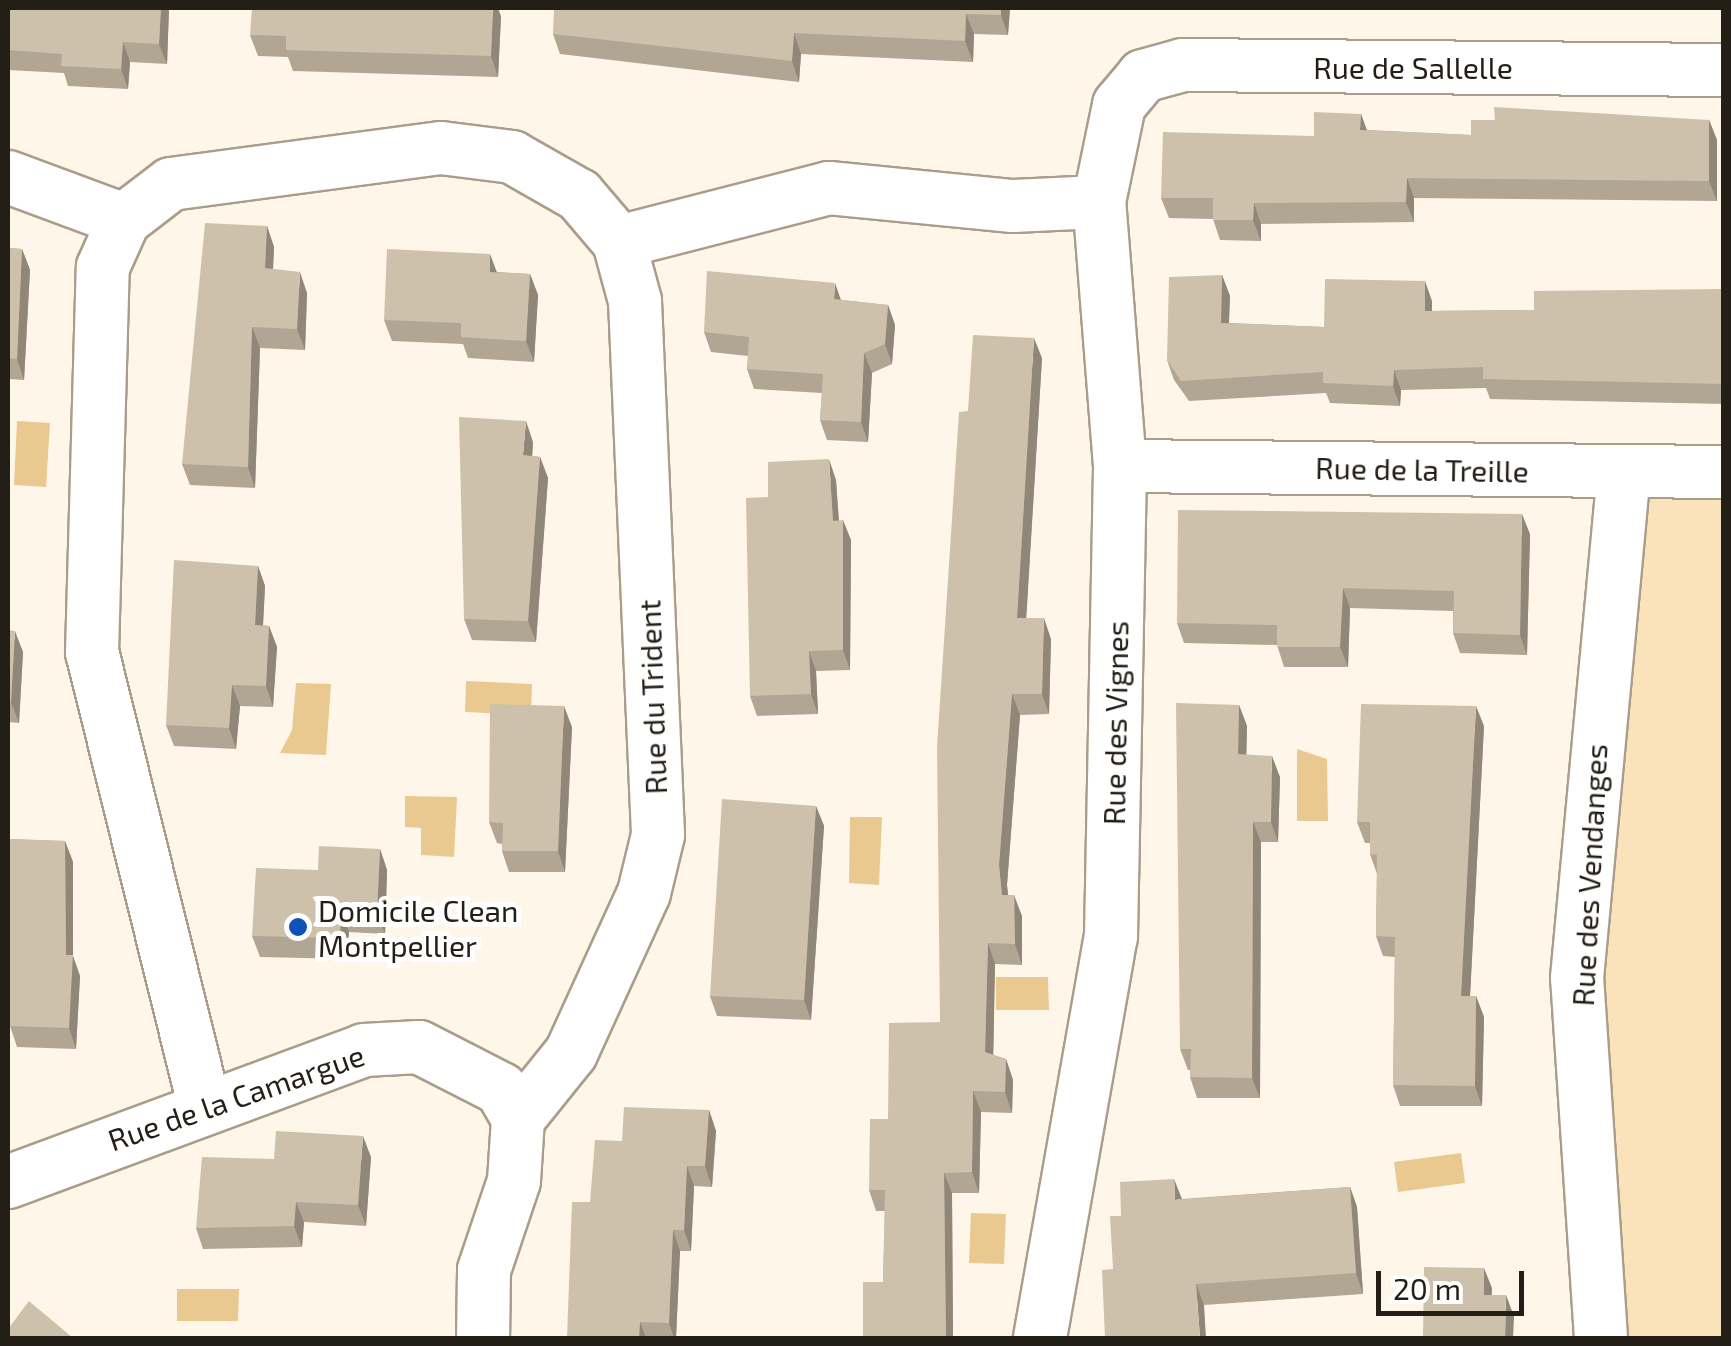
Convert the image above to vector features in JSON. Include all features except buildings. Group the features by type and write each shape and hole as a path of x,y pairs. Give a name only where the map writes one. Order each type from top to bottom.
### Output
{"street":[{"name":"Rue de Sallelle","path":"1119,105 1144,76 1184,66 1724,70"},
{"name":"Rue des Vignes","path":"1040,1338 1111,938 1120,466 1099,202 1119,105"},
{"path":"206,1108 88,609 102,268 124,220 171,184 196,178 441,148 545,172 619,242 830,188 1013,206 1099,202"},
{"path":"8,176 124,220"},
{"name":"Rue du Trident","path":"518,1119 571,1052 644,893 658,835 636,301 619,242"},
{"name":"Rue de la Treille","path":"1120,466 1724,472"},
{"name":"Rue des Vendanges","path":"1601,1338 1577,978 1624,472"},
{"name":"Rue de la Camargue","path":"8,1182 390,1044 477,1072 518,1119"},
{"path":"482,1338 484,1270 514,1181 518,1119"}],"shaded area":[{"path":"17,421 50,423 46,487 14,485"},
{"path":"1624,471 1723,472 1723,1338 1601,1338 1577,978"},
{"path":"466,681 532,684 531,715 465,712"},
{"path":"296,683 331,684 326,755 280,753 292,730"},
{"path":"1297,749 1327,759 1328,821 1297,821"},
{"path":"405,796 457,797 454,857 421,855 421,828 405,827"},
{"path":"850,817 882,817 879,885 849,883"},
{"path":"996,977 1048,977 1049,1010 996,1010"},
{"path":"1461,1153 1465,1183 1398,1192 1394,1162"},
{"path":"971,1213 1006,1214 1004,1264 969,1263"},
{"path":"177,1289 239,1289 238,1321 177,1321"}],"place":[{"name":"Domicile Clean Montpellier","path":"298,927"}]}
